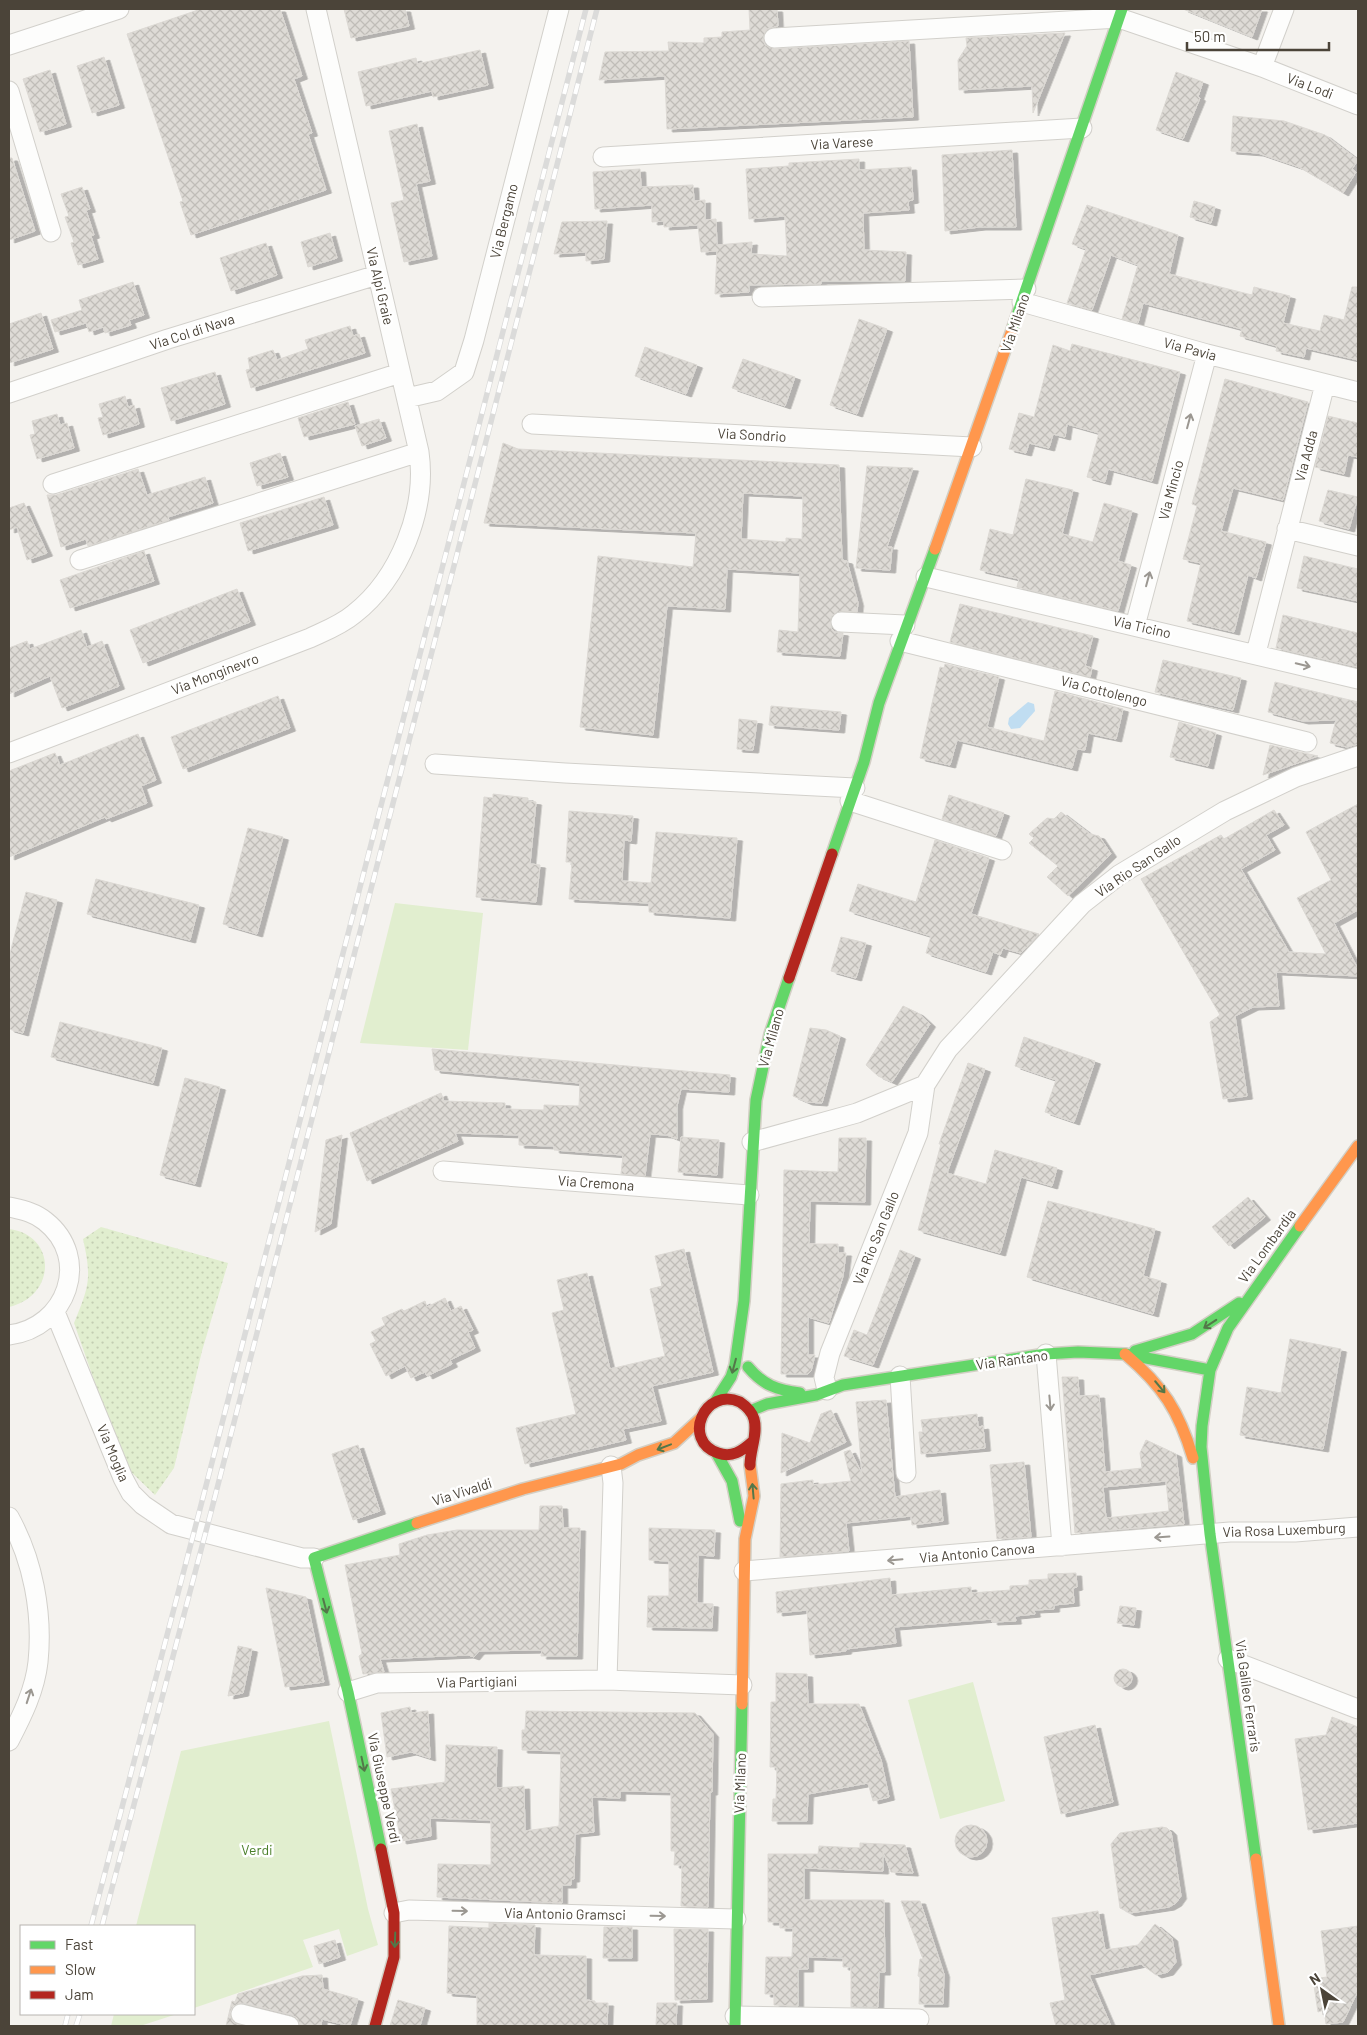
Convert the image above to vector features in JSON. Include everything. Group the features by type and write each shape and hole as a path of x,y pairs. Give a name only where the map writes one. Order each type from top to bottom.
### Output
{"street":[{"path":"9,45 119,9"},
{"name":"Via Alpi Graie","path":"316,9 420,452 422,473 420,496 408,536 396,561"},
{"name":"Via Bergamo","path":"407,398 437,391 464,372 474,340 559,9"},
{"path":"1262,68 1284,9"},
{"path":"774,38 1121,13"},
{"name":"Via Lodi","path":"1121,13 1358,105"},
{"name":"Via Milano","path":"745,1539 732,1481 708,1452 700,1437 700,1419 708,1406 715,1402 734,1371 744,1301 752,1142 761,1067 770,1034 852,795 879,703 972,447 1121,13"},
{"path":"9,91 52,232"},
{"name":"Via Varese","path":"603,157 1082,128"},
{"name":"Via Col di Nava","path":"9,393 168,340 377,275"},
{"name":"Via Pavia","path":"762,297 1024,295 1207,354 1358,392"},
{"name":"Via Mincio","path":"1135,626 1207,354"},
{"path":"53,484 400,373"},
{"name":"Via Adda","path":"1256,653 1325,384"},
{"name":"Via Sondrio","path":"532,424 972,447"},
{"path":"80,560 420,452"},
{"path":"1287,528 1358,546"},
{"name":"Via Monginevro","path":"9,753 338,626 369,601 396,561"},
{"name":"Via Ticino","path":"926,577 1256,653 1358,679"},
{"path":"840,622 903,633"},
{"name":"Via Cottolengo","path":"903,633 1307,742"},
{"name":"Via Rio San Gallo","path":"821,1392 830,1353 918,1132 924,1085 948,1049 1082,904 1119,875 1225,811 1296,778 1358,756"},
{"path":"435,764 852,795 1002,850"},
{"path":"752,1142 858,1114 924,1085"},
{"name":"Via Lombardia","path":"1210,1370 1228,1328 1249,1296 1358,1146"},
{"name":"Via Cremona","path":"443,1171 749,1195"},
{"path":"9,1207 27,1211 44,1221 58,1236 67,1254 69,1274 65,1294 55,1312 34,1329 9,1335"},
{"name":"Via Rantano","path":"1125,1354 1192,1334 1249,1296"},
{"name":"Via Milano","path":"735,2021 745,1539 753,1502 750,1467 754,1418 747,1408 748,1367 744,1301"},
{"name":"Via Moglia","path":"55,1312 123,1478 131,1493 142,1505 171,1524 302,1558 314,1558"},
{"name":"Via Rantano","path":"747,1408 821,1392 843,1385 1046,1354 1078,1352 1125,1354 1210,1370"},
{"path":"1046,1354 1062,1546"},
{"path":"1125,1354 1156,1381 1174,1404 1184,1426 1207,1510"},
{"path":"748,1367 763,1385 775,1389 821,1392"},
{"name":"Via Galileo Ferraris","path":"1210,1370 1202,1426 1207,1510 1279,2026"},
{"path":"900,1376 906,1473"},
{"name":"Via Rantano","path":"794,1410 821,1392"},
{"path":"715,1402 729,1399 747,1408"},
{"name":"Via Vivaldi","path":"314,1558 347,1545 523,1489 616,1465 638,1455 674,1444 700,1419"},
{"path":"708,1452 734,1455 741,1452 753,1438 768,1426"},
{"path":"607,1680 613,1483 616,1465"},
{"name":"Via Vivaldi","path":"616,1465 642,1467"},
{"path":"9,1517 29,1566 35,1589 39,1636 38,1662 28,1699 9,1741"},
{"name":"Via Rosa Luxemburg","path":"1210,1534 1295,1532 1358,1527"},
{"name":"Via Antonio Canova","path":"744,1571 1210,1534"},
{"name":"Via Giuseppe Verdi","path":"314,1558 314,1565 348,1692 394,1913 394,1957 375,2026"},
{"path":"1228,1659 1358,1709"},
{"name":"Via Partigiani","path":"348,1692 377,1684 607,1680 742,1685"},
{"name":"Via Antonio Gramsci","path":"394,1913 419,1910 736,1919"},
{"path":"241,2014 290,2026"},
{"path":"735,2021 919,2019"}],"green space":[{"path":"395,903 483,913 468,1050 360,1043"},
{"path":"101,1227 228,1263 202,1351 174,1468 155,1495 129,1470 116,1443 74,1323 88,1282 88,1264 83,1239"},
{"path":"9,1229 25,1234 36,1242 43,1253 45,1266 43,1279 36,1291 25,1301 9,1307"},
{"path":"973,1682 1005,1801 940,1819 908,1700"},
{"name":"Verdi","path":"329,1721 368,1909 378,1945 347,1956 339,1929 303,1940 313,1967 195,2008 195,1925 136,1925 181,1751"},
{"path":"114,2015 174,2015 140,2026 111,2026"}],"water":[{"path":"1028,702 1034,704 1035,711 1020,728 1011,729 1008,724 1009,718"}],"building":[{"path":"201,9 280,9 302,76 294,79 312,133 308,134 326,190 191,235 180,202 183,201 127,34"},
{"path":"344,9 405,9 409,26 351,38"},
{"path":"749,9 777,9 778,26 767,29 763,38 765,45 774,49 909,41 913,117 667,129 665,76 599,80 605,52 669,51 668,42 704,43 704,38 722,37 722,32 750,30"},
{"path":"1183,9 1262,9 1252,37"},
{"path":"1065,33 1033,113 1032,86 959,90 958,60 967,46 966,38"},
{"path":"480,50 488,85 433,97 432,91 366,106 358,72 416,58 417,64"},
{"path":"104,57 119,105 92,113 77,66"},
{"path":"50,70 66,124 40,132 23,79"},
{"path":"1176,72 1203,82 1198,97 1200,98 1183,139 1156,130"},
{"path":"1233,116 1284,121 1325,135 1358,160 1352,169 1356,172 1343,193 1299,167 1258,153 1231,151"},
{"path":"417,124 430,181 416,184 432,256 404,262 391,203 404,200 389,131"},
{"path":"1012,150 1016,227 980,227 945,231 942,155"},
{"path":"9,158 12,158 35,231 9,240"},
{"path":"859,159 859,170 911,167 913,200 908,201 909,210 863,213 864,250 906,252 905,281 821,281 821,284 749,285 749,292 715,294 717,251 701,252 698,225 664,227 664,221 652,222 652,205 595,209 593,172 640,169 641,187 693,185 694,201 705,200 705,220 716,219 717,245 752,242 751,254 787,256 785,216 749,219 746,169 789,166 789,163"},
{"path":"82,187 90,209 86,210 94,235 91,236 98,259 78,265 71,243 74,242 65,217 69,216 61,194"},
{"path":"1194,201 1215,207 1211,223 1190,217"},
{"path":"1087,205 1178,235 1169,274 1252,295 1254,287 1290,296 1283,323 1320,331 1324,315 1344,320 1352,287 1358,287 1358,360 1306,348 1304,357 1276,351 1277,346 1240,336 1242,329 1143,303 1138,323 1122,319 1138,265 1111,255 1092,310 1067,303 1086,249 1072,244"},
{"path":"607,221 604,259 586,261 586,252 554,254 562,222"},
{"path":"330,233 337,258 308,267 301,242"},
{"path":"266,243 277,275 231,291 220,258"},
{"path":"133,282 144,315 129,320 131,325 105,333 103,327 89,332 86,323 55,332 51,320 82,310 79,300"},
{"path":"41,313 53,349 9,363 9,324"},
{"path":"859,319 887,329 857,414 830,405"},
{"path":"350,326 353,336 359,334 365,353 251,388 246,370 250,369 248,358 273,350 277,360 308,349 305,340"},
{"path":"1072,344 1180,372 1152,481 1108,469 1105,482 1087,477 1099,433 1067,424 1065,437 1053,434 1049,448 1029,443 1026,453 1009,449 1019,413 1034,417 1053,345 1070,351"},
{"path":"645,347 697,365 686,394 635,376"},
{"path":"743,359 795,377 785,406 732,388"},
{"path":"215,372 225,404 171,421 161,388"},
{"path":"1225,379 1308,402 1283,500 1233,488 1221,531 1266,542 1256,578 1248,575 1234,632 1187,621 1201,563 1183,559 1197,506 1192,504"},
{"path":"125,396 128,407 134,405 139,424 103,435 98,418 103,417 99,404"},
{"path":"348,402 355,424 304,437 298,418"},
{"path":"57,414 60,425 67,423 74,448 37,459 30,435 35,434 32,421"},
{"path":"1328,416 1358,423 1358,457 1348,455 1344,474 1315,467"},
{"path":"379,419 386,438 362,446 355,426"},
{"path":"503,443 518,449 839,465 842,560 847,561 858,603 857,612 841,611 831,616 831,628 835,632 843,633 840,656 777,652 779,630 798,632 800,573 727,569 725,609 667,606 653,735 580,727 598,556 693,567 696,533 484,523","holes":["743,493 803,496 802,539 786,538 786,542 741,539"]},
{"path":"280,453 288,477 257,486 250,463"},
{"path":"867,466 913,468 887,547 892,547 890,570 856,568"},
{"path":"138,469 147,495 205,477 213,503 168,517 169,520 88,546 86,539 61,547 47,495 56,495"},
{"path":"1026,479 1073,490 1062,534 1093,542 1104,503 1132,511 1118,561 1131,565 1118,611 1017,587 1019,579 980,570 990,529 1013,535"},
{"path":"1328,490 1358,497 1349,529 1319,521"},
{"path":"324,497 333,525 248,551 240,523"},
{"path":"24,503 47,553 27,560 17,527 9,530 9,508"},
{"path":"144,551 154,581 70,608 60,580"},
{"path":"1304,556 1358,569 1358,601 1297,588"},
{"path":"237,589 250,622 143,663 130,630"},
{"path":"960,604 1093,636 1085,666 1092,668 1090,677 950,642"},
{"path":"1283,615 1358,633 1358,667 1276,648"},
{"path":"81,630 87,647 102,641 119,686 62,708 50,676 9,694 9,648 27,641 30,649"},
{"path":"1163,660 1241,678 1233,710 1155,692"},
{"path":"945,664 999,677 987,727 1044,741 1055,691 1123,709 1116,739 1088,733 1085,750 1077,749 1072,768 957,740 950,765 920,758 940,667 944,668"},
{"path":"1275,682 1358,702 1358,744 1347,747 1330,743 1336,720 1303,721 1268,712"},
{"path":"278,696 290,728 183,769 171,737"},
{"path":"771,706 841,712 839,730 769,725"},
{"path":"739,719 757,721 753,750 737,749"},
{"path":"1179,722 1216,733 1208,766 1170,757"},
{"path":"138,734 156,780 141,786 147,803 106,819 105,817 9,857 9,771 55,753 60,765"},
{"path":"1270,745 1304,753 1318,756 1263,775"},
{"path":"493,794 528,798 528,801 536,802 530,864 540,865 536,902 476,897 484,797 493,798"},
{"path":"949,795 1004,813 996,836 942,819"},
{"path":"1358,804 1358,910 1334,923 1358,969 1358,976 1276,972 1279,1006 1253,1007 1235,1016 1247,1096 1223,1099 1210,1022 1220,1015 1141,879 1221,835 1224,839 1274,810 1284,825 1266,835 1275,850 1241,869 1289,952 1326,954 1297,898 1331,880 1306,832"},
{"path":"569,811 633,816 631,841 624,840 622,881 651,883 656,832 737,838 730,918 649,912 649,903 569,899 572,862 566,862"},
{"path":"1061,812 1090,834 1099,836 1111,854 1068,896 1047,877 1058,866 1029,843 1034,838 1029,834 1047,818 1054,819"},
{"path":"248,828 283,837 257,934 223,924"},
{"path":"935,840 989,858 971,914 1039,934 1021,953 1003,948 1000,955 993,952 986,972 926,953 931,936 849,911 858,884 916,902"},
{"path":"96,879 199,905 190,940 87,914"},
{"path":"26,892 57,900 23,1033 9,1029 9,957"},
{"path":"841,937 866,943 856,978 831,971"},
{"path":"903,1006 918,1013 930,1024 892,1082 878,1076 866,1065"},
{"path":"60,1022 162,1048 153,1083 51,1057"},
{"path":"810,1028 826,1030 840,1036 822,1103 807,1102 793,1096"},
{"path":"1024,1037 1095,1061 1074,1122 1045,1112 1056,1080 1015,1066"},
{"path":"432,1049 730,1075 729,1092 681,1089 677,1106 677,1139 667,1135 650,1134 645,1176 621,1174 623,1155 554,1150 554,1146 519,1145 519,1135 455,1133 458,1141 367,1181 350,1133 441,1093 444,1101 505,1103 505,1109 544,1110 544,1105 579,1106 580,1083 435,1070"},
{"path":"968,1063 985,1069 947,1173 986,1184 995,1150 1057,1168 1052,1186 1021,1177 1000,1253 918,1230 941,1144 939,1144"},
{"path":"185,1078 220,1087 195,1184 160,1175"},
{"path":"342,1135 331,1224 315,1232 326,1140"},
{"path":"681,1137 719,1140 717,1175 678,1172"},
{"path":"839,1138 866,1138 865,1202 810,1201 809,1244 838,1244 838,1253 846,1253 843,1276 829,1323 808,1317 808,1355 815,1355 811,1371 808,1374 781,1374 784,1170 838,1172"},
{"path":"1248,1197 1265,1217 1229,1246 1212,1227"},
{"path":"1048,1201 1155,1229 1143,1276 1161,1281 1153,1314 1027,1277"},
{"path":"684,1249 713,1372 652,1386 661,1421 623,1429 626,1440 525,1464 516,1428 576,1414 552,1313 564,1310 557,1280 587,1273 610,1369 665,1356 650,1289 662,1286 655,1256"},
{"path":"900,1250 915,1256 873,1365 844,1356 854,1330 867,1335"},
{"path":"445,1298 451,1311 461,1306 473,1330 468,1332 475,1348 450,1360 452,1364 427,1376 425,1372 411,1378 405,1366 386,1376 370,1344 376,1341 371,1332 385,1325 382,1318 402,1309 404,1311 425,1301 427,1307"},
{"path":"1290,1339 1341,1349 1323,1449 1240,1435 1247,1387 1281,1393"},
{"path":"1062,1377 1078,1377 1079,1396 1099,1395 1105,1472 1142,1468 1140,1453 1146,1440 1176,1454 1184,1524 1075,1533","holes":["1166,1481 1169,1511 1106,1518 1103,1487"]},
{"path":"886,1400 895,1497 940,1490 943,1521 912,1525 911,1516 846,1523 849,1551 780,1557 781,1484 813,1480 813,1485 851,1481 844,1452 850,1450 862,1474 856,1402"},
{"path":"831,1410 846,1442 781,1473 782,1433 810,1443 821,1414"},
{"path":"977,1414 978,1427 983,1426 985,1448 921,1454 919,1432 923,1432 921,1420"},
{"path":"358,1445 380,1511 353,1520 332,1454"},
{"path":"1024,1462 1031,1537 997,1539 990,1465"},
{"path":"540,1506 562,1506 563,1528 580,1528 577,1656 541,1656 542,1650 479,1651 474,1657 468,1655 380,1659 384,1672 363,1674 359,1656 362,1654 345,1565 400,1555 399,1544 427,1535 457,1530 539,1530"},
{"path":"649,1528 715,1530 714,1556 698,1555 697,1603 713,1604 712,1628 647,1627 648,1596 669,1596 669,1561 649,1560"},
{"path":"1076,1573 1077,1587 1073,1588 1074,1603 1054,1605 1054,1609 1034,1610 1035,1614 1015,1616 1016,1621 992,1622 992,1619 894,1627 896,1643 846,1649 846,1651 810,1655 807,1610 777,1613 776,1592 890,1578 891,1595 971,1587 971,1593 1010,1590 1010,1586 1029,1585 1029,1580 1048,1579 1048,1574"},
{"path":"266,1588 306,1597 324,1682 285,1687"},
{"path":"1120,1606 1136,1608 1134,1625 1117,1623"},
{"path":"238,1646 252,1649 243,1693 228,1696"},
{"path":"1123,1669 1129,1672 1132,1678 1129,1684 1123,1687 1117,1684 1114,1678 1117,1672"},
{"path":"776,1673 807,1674 808,1704 859,1704 881,1760 889,1797 873,1801 868,1783 808,1794 807,1821 772,1821 773,1799 776,1799 777,1767 770,1767 771,1702 776,1702"},
{"path":"410,1707 411,1713 428,1711 430,1758 411,1752 387,1757 381,1713"},
{"path":"526,1711 695,1713 713,1734 708,1907 681,1906 682,1865 674,1865 675,1851 671,1851 671,1792 620,1791 620,1798 592,1797 594,1832 575,1834 574,1879 571,1879 571,1885 562,1885 562,1903 437,1897 438,1864 491,1865 491,1820 430,1818 431,1836 401,1841 391,1789 445,1782 446,1745 497,1747 496,1788 524,1786 525,1831 559,1826 561,1751 522,1750 522,1730 525,1730"},
{"path":"1332,1717 1358,1727 1358,1823 1308,1830 1295,1739 1326,1735"},
{"path":"1095,1725 1113,1802 1061,1814 1044,1737"},
{"path":"971,1825 977,1826 982,1830 986,1835 986,1847 982,1852 977,1856 971,1857 965,1856 960,1852 956,1847 955,1841 956,1835 960,1830 965,1826"},
{"path":"1162,1827 1167,1828 1171,1832 1181,1896 1176,1903 1169,1907 1130,1913 1120,1908 1111,1844 1120,1833"},
{"path":"860,1843 905,1845 913,1873 891,1872 883,1852 883,1871 804,1868 804,1900 884,1900 885,1972 879,1972 878,2007 851,2007 851,1967 843,1967 843,1958 808,1957 808,1969 798,1969 798,2006 774,2005 774,1994 765,1994 766,1957 792,1957 793,1928 780,1928 780,1922 768,1922 768,1854 818,1854 819,1846 860,1848"},
{"path":"901,1901 920,1901 944,1974 943,2004 919,2004 920,1977 918,1976 920,1959 923,1959"},
{"path":"1098,1911 1105,1950 1138,1945 1155,1924 1172,1938 1176,1962 1168,1972 1156,1975 1141,1964 1089,1975 1111,2026 1056,2026 1050,2003 1065,2000 1052,1918"},
{"path":"489,1923 535,1925 534,1955 586,1956 586,2000 595,2001 595,2003 608,2003 607,2026 477,2026 477,1995 447,1993 449,1926 489,1928"},
{"path":"1358,1926 1358,1991 1343,2022 1326,2024 1324,2010 1318,2012 1313,1979 1327,1977 1321,1931"},
{"path":"604,1927 632,1927 632,1958 603,1958"},
{"path":"674,1929 708,1929 707,1999 675,2000"},
{"path":"335,1940 340,1957 319,1964 314,1946"},
{"path":"322,1975 323,1989 358,1999 350,2026 322,2019 321,2026 300,2026 297,2018 292,2015 243,2003 233,2006 230,2012 233,2022 244,2026 226,2026 232,2001 235,2002 238,1994 302,1976"},
{"path":"398,2000 425,2008 420,2026 390,2026"},
{"path":"657,2003 677,2003 676,2026 656,2026"}],"railway":[{"path":"91,1925 586,9"},
{"path":"102,1925 211,1512 597,9"},
{"path":"65,2026 68,2015"},
{"path":"76,2026 80,2015"}],"traffic: fast":[{"path":"1012,330 1122,9"},
{"path":"832,854 864,762 879,703 935,549"},
{"path":"715,1402 731,1377 735,1365 744,1301 756,1100 770,1034 789,978"},
{"path":"1256,1859 1210,1534 1201,1447 1202,1426 1210,1370 1228,1328 1300,1226"},
{"path":"1135,1351 1192,1334 1239,1303"},
{"path":"750,1411 767,1404 816,1395 843,1385 1046,1354 1078,1352 1125,1354 1210,1370"},
{"path":"748,1367 771,1386 800,1393"},
{"path":"717,1454 732,1481 740,1521"},
{"path":"381,1849 348,1692 314,1558 417,1523"},
{"path":"735,2026 742,1704"}],"traffic: slow":[{"path":"935,549 1012,330"},
{"path":"1300,1226 1358,1146"},
{"path":"1125,1354 1150,1377 1168,1400 1182,1426 1193,1458"},
{"path":"417,1523 523,1489 621,1464 638,1455 674,1443 700,1419"},
{"path":"742,1704 745,1539 754,1496 750,1465"},
{"path":"1256,1859 1279,2026"}],"traffic: jam":[{"path":"789,978 832,854"},
{"path":"750,1465 755,1425 753,1416 747,1407 740,1402 727,1399 717,1401 708,1408 702,1417 699,1427 701,1437 707,1446 718,1453 728,1455 736,1453 752,1442"},
{"path":"375,2026 394,1957 394,1913 381,1849"}]}
